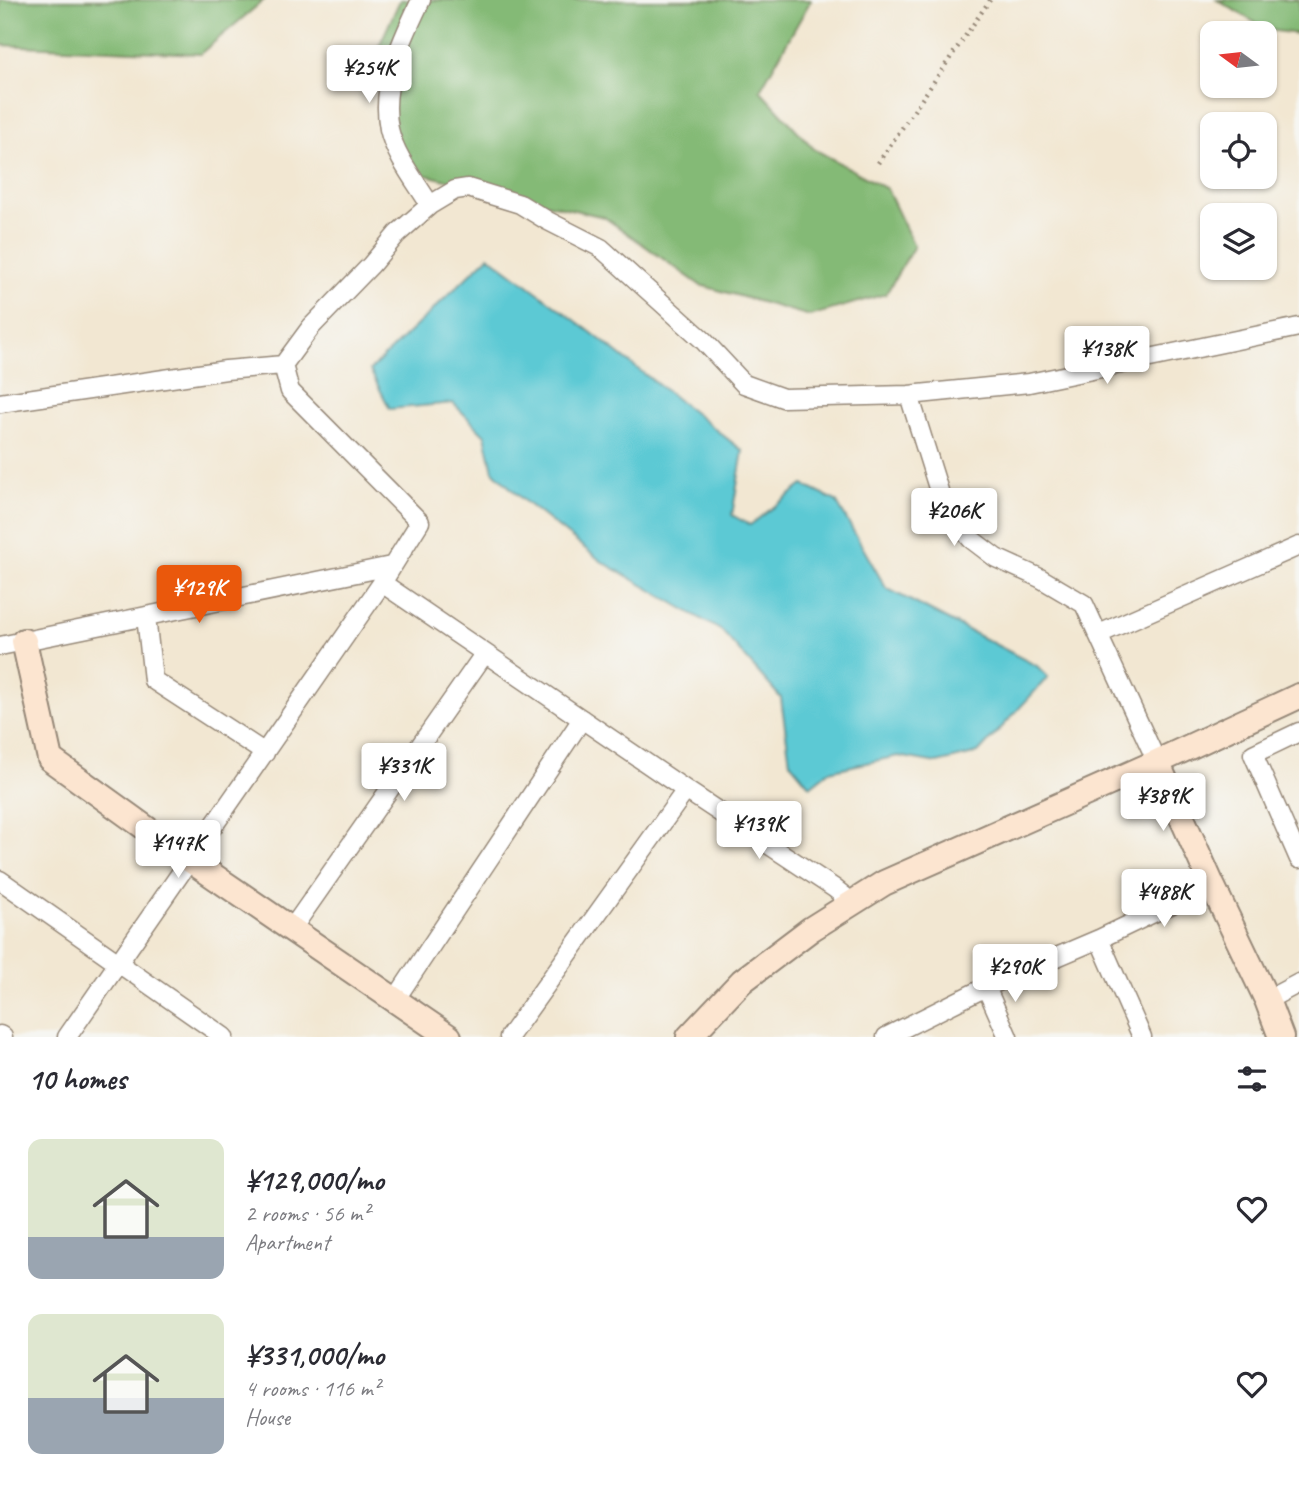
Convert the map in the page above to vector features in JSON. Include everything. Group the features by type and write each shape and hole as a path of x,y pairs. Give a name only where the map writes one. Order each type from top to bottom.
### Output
{"street":[{"path":"421,0 407,29 387,88 390,130 402,159 430,205"},
{"path":"0,403 226,370 283,365 311,327 397,234 430,205 455,190 468,188 520,204 601,248 703,340 744,384 783,398 909,395 1029,383 1298,333"},
{"path":"67,1037 382,583 420,522 290,391 283,365"},
{"path":"909,395 944,507 971,539 996,558 1040,578 1084,604 1212,886 1267,1000 1281,1037"},
{"path":"1099,634 1299,546"},
{"path":"391,566 12,644 50,759 190,860 449,1037"},
{"path":"382,583 853,903"},
{"path":"146,617 153,680 265,753"},
{"path":"291,930 485,653"},
{"path":"689,1037 742,981 811,929 884,883 1299,696"},
{"path":"395,1000 582,719"},
{"path":"1299,732 1253,754 1299,859"},
{"path":"509,1037 686,790"},
{"path":"0,880 220,1036"},
{"path":"886,1037 986,987 1099,939 1212,886"},
{"path":"1099,939 1142,1037"},
{"path":"1267,1000 1299,983"},
{"path":"986,987 1008,1037"}],"path":[{"path":"878,163 990,0"}],"green space":[{"path":"0,0 264,0 200,54 0,45"},
{"path":"400,0 811,0 760,90 814,149 887,189 914,246 886,294 810,316 700,285 604,217 408,171 370,66"},
{"path":"1217,0 1299,0 1299,34 1278,31 1278,21 1253,21"}],"water":[{"path":"489,256 743,451 732,515 750,525 803,485 836,501 886,588 1037,666 1048,677 978,753 937,763 898,756 829,771 810,786 790,762 781,698 722,631 601,561 523,500 493,471 485,435 453,403 390,409 370,370"}]}
